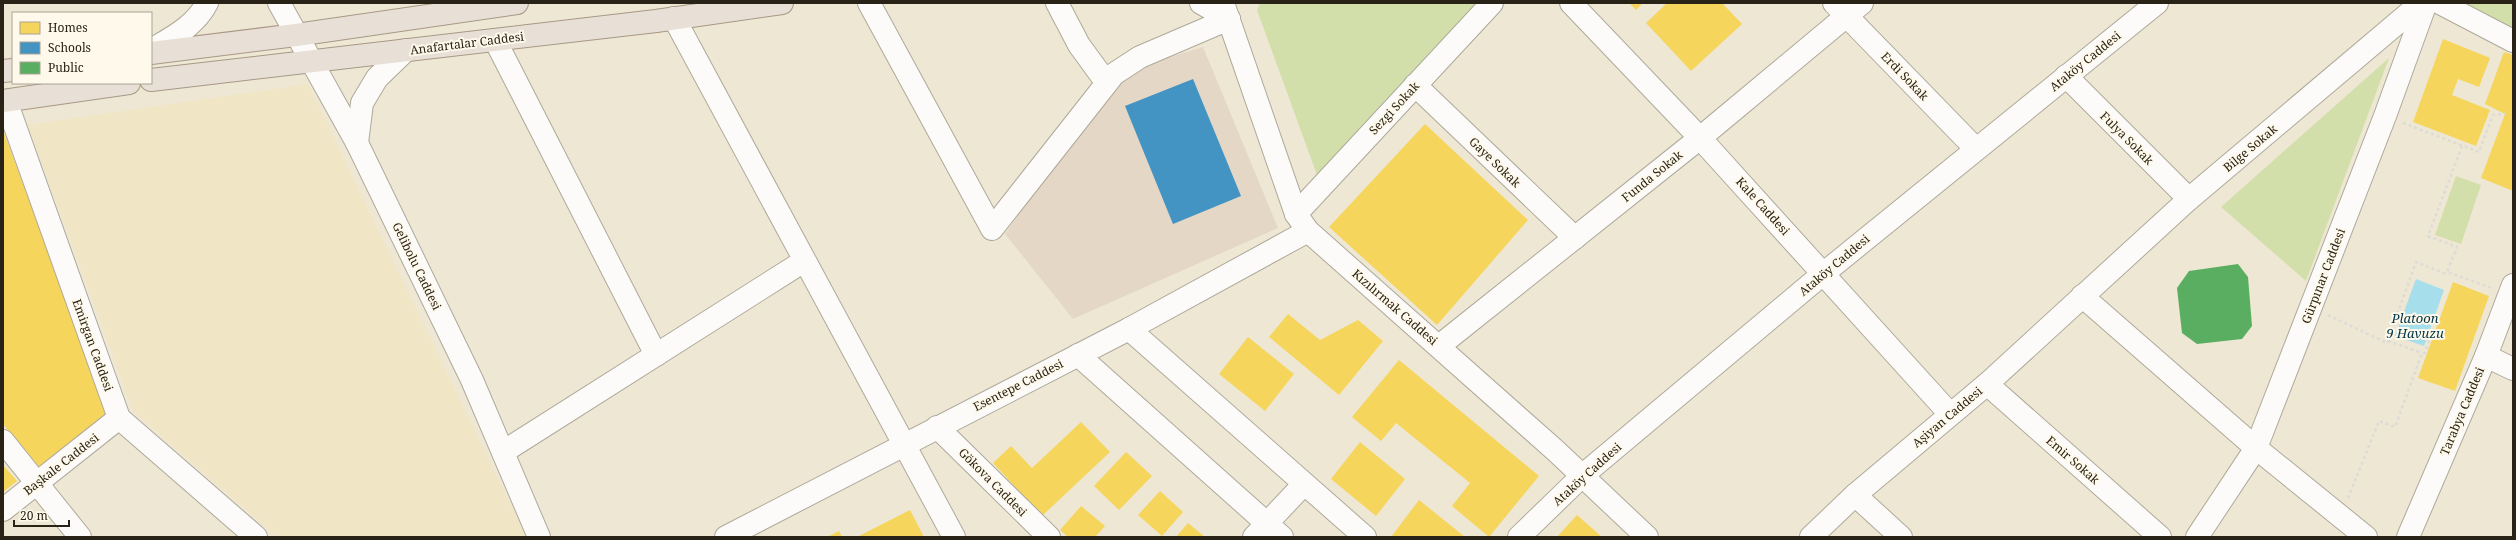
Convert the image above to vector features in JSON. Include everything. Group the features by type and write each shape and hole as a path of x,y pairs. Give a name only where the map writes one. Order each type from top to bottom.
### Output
{"main road":[{"path":"152,53 296,35 517,3"},
{"name":"Anafartalar Caddesi","path":"152,80 494,40 782,3"},
{"path":"4,101 122,84"}],"street":[{"path":"152,49 179,34 200,15 207,3"},
{"name":"Gelibolu Caddesi","path":"279,3 357,143 472,380 539,537"},
{"path":"869,3 992,229 1106,82 1131,61 1227,8"},
{"path":"1057,3 1079,44 1106,82"},
{"path":"1201,3 1227,8"},
{"name":"Sezgi Sokak","path":"1296,214 1492,3"},
{"name":"Kale Caddesi","path":"1571,3 1700,138 1824,273 1950,414"},
{"name":"Ataköy Caddesi","path":"1519,537 1583,475 1824,273 2157,3"},
{"name":"Bilge Sokak","path":"2082,296 2189,199 2421,3"},
{"name":"Gürpınar Caddesi","path":"2197,537 2256,448 2386,116 2426,3"},
{"path":"2440,3 2513,41"},
{"name":"Funda Sokak","path":"1439,346 1700,138 1847,7"},
{"name":"Erdi Sokak","path":"1847,7 1976,149"},
{"name":"Kızılırmak Caddesi","path":"1227,8 1296,214 1308,231 1583,475 1647,537"},
{"path":"674,18 954,537"},
{"path":"494,40 656,355"},
{"path":"357,143 362,103 377,78 406,50"},
{"name":"Fulya Sokak","path":"2066,76 2189,199"},
{"name":"Gaye Sokak","path":"1415,85 1575,238"},
{"name":"Emirgan Caddesi","path":"4,101 119,418 256,537"},
{"name":"Esentepe Caddesi","path":"726,537 903,444 1129,329 1308,231"},
{"path":"503,452 804,261"},
{"name":"Tarabya Caddesi","path":"2408,537 2486,356 2511,289"},
{"path":"2082,296 2256,448 2366,537"},
{"name":"Aşiyan Caddesi","path":"1811,537 1855,496 1986,384 2082,296"},
{"path":"1129,329 1365,537"},
{"path":"1078,355 1268,533 1304,484"},
{"path":"2486,356 2513,369"},
{"name":"Emir Sokak","path":"1986,384 2160,537"},
{"name":"Başkale Caddesi","path":"3,510 36,482 119,418"},
{"name":"Gökova Caddesi","path":"937,427 1049,537"},
{"path":"3,441 80,537"},
{"path":"1855,496 1901,537"}],"path":[{"path":"2386,116 2479,152 2492,115 2505,114"},
{"path":"2447,272 2457,247 2428,236 2462,146"},
{"path":"2388,341 2416,262 2446,274 2447,272 2511,289"},
{"path":"2311,307 2387,343 2388,341 2422,353"},
{"path":"2340,517 2379,421 2395,427 2422,353 2425,353 2432,332 2434,333"}],"shaded area":[{"path":"1203,47 1278,228 1073,319 1005,234 1117,73"},
{"path":"308,84 526,537 277,537 133,411 28,125"}],"green space":[{"path":"1260,3 1483,3 1317,175 1257,10"},
{"path":"2460,3 2513,3 2513,29"},
{"path":"2389,58 2306,281 2221,207"},
{"path":"2456,176 2481,185 2461,244 2435,235"}],"water":[{"name":"Platoon 9 Havuzu","path":"2416,279 2444,290 2424,346 2395,336"}],"building: Homes":[{"path":"1629,3 1643,3 1636,10"},
{"path":"1667,3 1722,3 1742,24 1691,71 1646,23"},
{"path":"2443,39 2490,58 2479,87 2458,79 2452,95 2490,110 2476,146 2413,122"},
{"path":"2504,52 2513,55 2513,191 2481,178 2505,114 2485,104"},
{"path":"1425,124 1528,220 1437,325 1329,227"},
{"path":"3,130 107,412 39,469 3,424"},
{"path":"2453,282 2489,296 2455,391 2418,378"},
{"path":"1288,314 1320,340 1358,320 1383,341 1339,395 1269,337"},
{"path":"1248,337 1294,374 1265,411 1219,374"},
{"path":"1399,360 1539,476 1489,537 1452,506 1470,483 1396,423 1381,441 1352,417"},
{"path":"1081,422 1110,452 1042,516 993,463 1011,446 1032,468"},
{"path":"1360,442 1405,479 1376,516 1331,479"},
{"path":"1126,452 1152,476 1119,510 1094,486"},
{"path":"3,465 17,481 3,492"},
{"path":"1160,491 1183,512 1162,536 1138,515"},
{"path":"1419,500 1465,537 1391,537"},
{"path":"1081,506 1105,526 1095,537 1068,537 1060,530"},
{"path":"910,510 924,537 857,537"},
{"path":"1577,515 1602,537 1557,537"},
{"path":"1188,523 1205,537 1176,537"},
{"path":"839,531 842,537 827,537"}],"building: Schools":[{"path":"1193,79 1241,196 1173,224 1125,106"}],"building: Public":[{"path":"2238,264 2248,277 2252,326 2242,339 2197,344 2182,333 2177,288 2189,271"}]}
